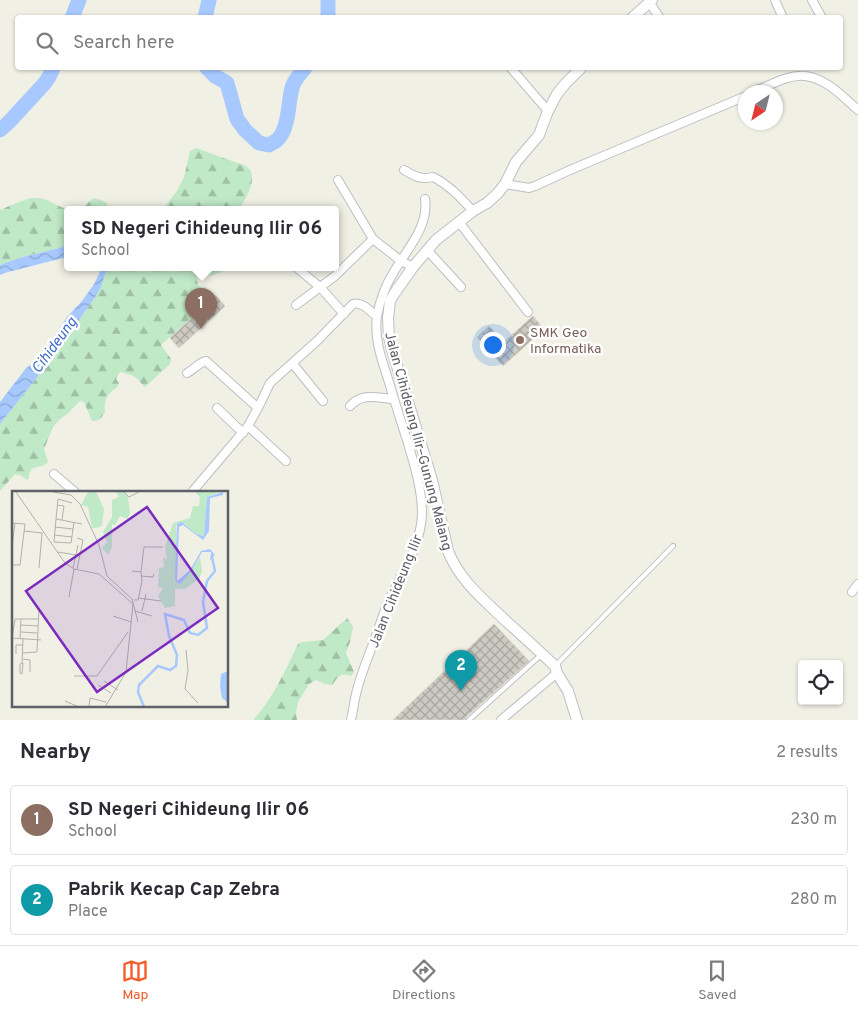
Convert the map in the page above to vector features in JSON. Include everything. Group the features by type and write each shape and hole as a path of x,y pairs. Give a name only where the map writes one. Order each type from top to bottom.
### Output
{"main road":[{"path":"635,15 651,1"},
{"name":"Jalan Cihideung Ilir–Gunung Malang","path":"577,720 568,691 556,669 480,597 461,575 448,550 432,480 393,352 388,318 390,301 406,264 427,250 436,240 509,185 516,162 538,135 557,94 579,70"}],"street":[{"path":"774,0 781,15"},
{"path":"812,0 820,15"},
{"path":"651,1 658,15"},
{"path":"513,70 548,111"},
{"path":"771,85 787,79 806,76 815,78 825,83 858,110"},
{"path":"509,185 528,188 738,99"},
{"path":"404,170 417,177 426,179 433,177 450,188 473,211"},
{"path":"338,180 373,239 406,264"},
{"name":"Jalan Cihideung Ilir","path":"351,720 361,676 387,604 404,573 420,530 422,513 419,478 379,348 377,317 386,287 406,264 425,217 425,199"},
{"path":"459,222 528,312"},
{"path":"296,305 335,276 373,239"},
{"path":"427,250 461,287"},
{"path":"301,271 320,287 344,314"},
{"path":"193,491 245,429 270,383 293,364 353,304 360,304 377,317"},
{"path":"188,373 206,361 258,408"},
{"path":"293,364 323,401"},
{"path":"350,406 355,400 361,398 394,399"},
{"path":"217,408 286,461"},
{"path":"54,474 74,491"},
{"path":"422,513 439,510"},
{"path":"852,592 858,584"},
{"path":"501,720 556,669"}],"lane":[{"path":"556,669 673,546"},
{"path":"469,720 542,654"}],"green space":[{"path":"196,148 246,166 250,170 252,176 251,186 241,206 165,206 177,191 184,177 190,151"},
{"path":"30,198 39,198 64,208 64,247 0,265 0,209"},
{"path":"94,198 107,203 107,206 85,206"},
{"path":"106,271 224,271 211,275 199,273 197,275 199,286 216,296 161,345 171,359 170,364 145,387 135,377 119,373 116,379 119,383 107,396 105,412 96,421 92,421 84,402 80,401 53,427 44,449 48,462 33,468 27,480 15,474 0,491 0,424 35,380 101,287"},
{"path":"347,618 353,627 346,653 354,672 351,676 344,674 336,679 332,685 316,680 309,684 298,702 297,720 253,720 273,693 298,644 323,640"}],"water":[{"path":"64,247 64,258 0,275 0,265"},
{"path":"100,271 106,271 101,287 94,299 35,380 0,424 0,402 26,368 35,362 46,349 67,317 94,284"}],"building":[{"path":"216,296 225,306 179,348 170,338"},
{"name":"SMK Geo Informatika","path":"533,316 544,329 503,366 477,337 489,326 504,342"},
{"path":"494,624 529,661 466,717 465,720 393,720"}],"waterway":[{"name":"Cihideung","path":"73,15 79,0"},
{"name":"Cihideung","path":"206,15 209,0"},
{"name":"Cihideung","path":"328,0 328,15"},
{"name":"Cihideung","path":"0,130 44,84 52,70"},
{"name":"Cihideung","path":"209,70 227,83 237,119 245,130 259,143 269,145 277,140 285,127 293,85 303,70"}],"place":[{"name":"SD Negeri Cihideung Ilir 06","path":"201,329"},
{"name":"SMK Geo Informatika","path":"520,340"},
{"name":"Pabrik Kecap Cap Zebra","path":"461,691"}]}
